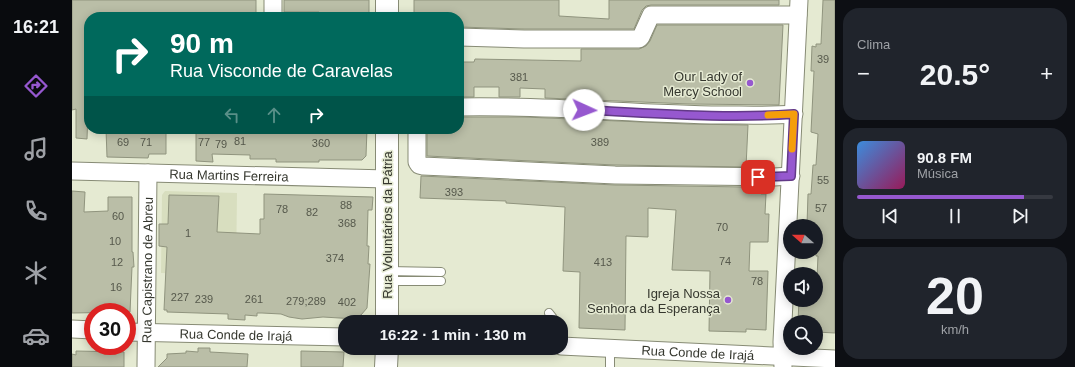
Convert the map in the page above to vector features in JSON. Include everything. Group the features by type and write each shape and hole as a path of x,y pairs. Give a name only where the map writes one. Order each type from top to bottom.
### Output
{"main road":[{"path":"387,0 387,12"},
{"name":"Rua Voluntários da Pátria","path":"387,134 387,315"},
{"path":"386,367 387,355"}],"street":[{"path":"273,0 273,12"},
{"path":"464,37 639,40 651,15 799,8 782,342 783,362"},
{"path":"464,107 494,106 690,114 794,114"},
{"path":"418,134 417,162 419,165 423,166 616,175 774,177 791,182"},
{"name":"Rua Martins Ferreira","path":"72,171 387,179"},
{"name":"Rua Capistrano de Abreu","path":"146,367 148,173"},
{"path":"549,182 682,186 690,184 791,182"},
{"path":"72,329 84,330"},
{"name":"Rua Conde de Irajá","path":"136,332 338,337"},
{"name":"Rua Conde de Irajá","path":"568,346 610,348 783,362 835,359"}],"lane":[{"path":"387,276 441,272"},
{"path":"387,276 441,281"},
{"path":"610,348 610,367"}],"shaded area":[{"path":"165,191 237,193 236,275 161,273 162,195"}],"building":[{"path":"72,0 256,0 256,12 84,12 84,134 87,134 87,139 76,138 76,109 72,110"},
{"path":"284,0 369,0 369,12 284,12"},
{"path":"414,0 559,0 559,16 609,19 609,0 779,0 779,5 646,6 642,10 634,29 464,27 464,12 414,12"},
{"path":"823,0 835,0 835,333 823,332 823,315 798,315 799,307 823,307 823,267 818,267 818,259 823,259 823,219 807,219 808,194 811,194 813,165 816,165 818,134 811,132 814,71 811,71 812,46 816,47 816,44 821,44"},
{"path":"657,25 783,25 779,105 689,104 545,98 545,89 520,88 520,97 499,97 499,87 474,87 474,97 464,97 464,62 474,62 475,59 581,61 581,49 639,49 646,46 650,41"},
{"path":"464,117 524,117 748,125 746,167 615,165 427,156 427,134 464,134"},
{"path":"106,134 166,134 166,154 149,154 148,158 107,157"},
{"path":"196,134 367,134 366,156 362,160 276,162 276,159 250,159 250,155 212,154 213,162 196,161"},
{"path":"421,176 615,185 745,187 761,189 761,194 766,194 765,214 769,214 768,242 750,242 749,271 768,271 766,330 746,329 746,332 709,331 710,271 672,270 676,210 648,208 648,237 626,236 625,330 579,328 580,272 563,271 565,207 506,203 506,201 420,198"},
{"path":"72,191 85,192 84,212 108,211 108,197 132,197 132,252 134,267 132,267 130,303 84,303 84,313 72,313"},
{"path":"264,194 373,197 372,210 368,210 367,246 369,246 368,264 370,264 367,308 361,315 338,315 338,318 323,317 302,319 281,314 257,313 257,316 245,315 245,320 228,319 228,314 167,312 167,310 164,310 167,247 159,246 159,224 168,224 169,195 219,196 217,232 260,234 260,219 264,219"},
{"path":"198,348 210,348 210,352 248,354 247,367 158,367 167,358 167,354 186,353 186,351 198,352"},
{"path":"76,351 84,351 84,355 124,355 124,367 72,367 72,354 76,355"},
{"path":"301,351 338,352 338,355 344,355 343,367 301,367"}],"slow traffic":[{"path":"768,115 794,114 792,149"}],"place":[{"name":"Our Lady of Mercy School","path":"750,83"},
{"name":"Igreja Nossa Senhora da Esperança","path":"728,300"}],"route":[{"path":"584,110 690,114 794,114 791,176 758,177"}]}
